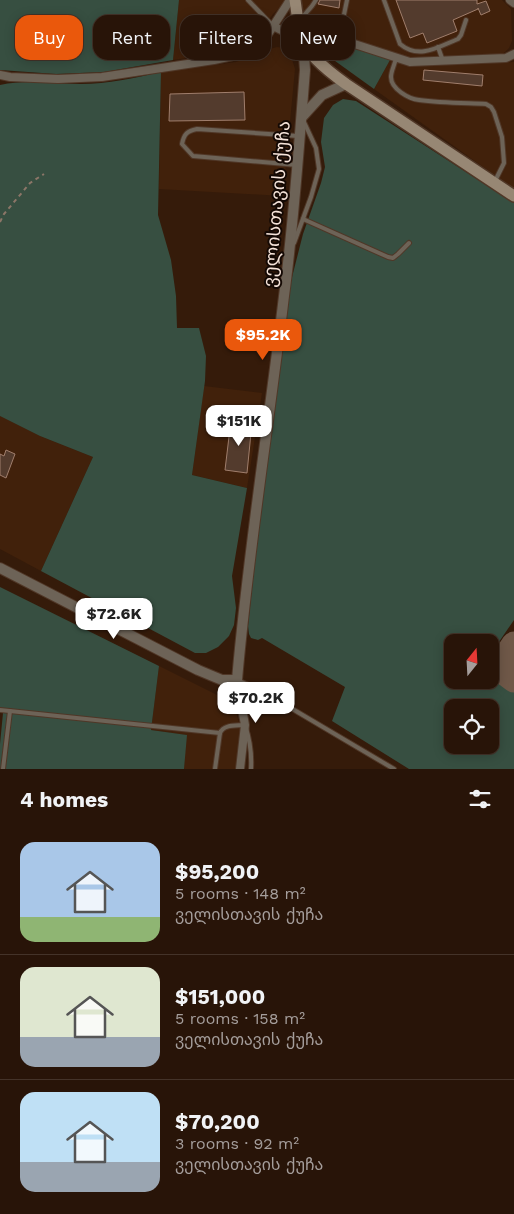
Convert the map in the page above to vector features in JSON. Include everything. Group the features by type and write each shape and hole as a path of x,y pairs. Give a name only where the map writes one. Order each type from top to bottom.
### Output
{"main road":[{"name":"ველისთავის ქუჩა","path":"295,0 297,15"},
{"path":"318,60 346,84 514,196"}],"street":[{"path":"0,77 58,79 102,77 242,54 261,45 290,0"},
{"path":"510,0 514,3"},
{"path":"272,26 281,30"},
{"path":"355,44 410,62 506,58 514,54"},
{"name":"ველისთავის ქუჩა","path":"237,680 255,511 288,259 302,117 304,60"},
{"path":"302,117 322,95 346,84"},
{"path":"0,568 198,670 222,680 237,680 245,725 240,769"}],"lane":[{"path":"248,0 272,26"},
{"path":"304,15 316,0"},
{"path":"344,15 347,0"},
{"path":"384,0 400,44 406,49 422,52 458,39 466,20"},
{"path":"438,47 443,61"},
{"path":"396,58 390,77 397,90 406,95 418,100 486,104 491,107 502,138 504,163 494,183"},
{"path":"288,259 311,197 319,169 316,148 302,117"},
{"path":"297,165 193,156 182,144 184,136 189,131 197,129 300,136"},
{"path":"303,219 388,257 393,258 409,243"},
{"path":"237,680 262,691 394,769"},
{"path":"0,710 220,733"},
{"path":"9,769 4,769 10,711"},
{"path":"215,769 222,728 245,725 250,740 251,769"}],"path":[{"path":"0,222 4,214 30,183 44,174"}],"shaded area":[{"path":"179,0 287,0 271,17 271,15 180,15 180,59 173,60"},
{"path":"300,0 502,0 511,9 512,41 509,48 503,54 411,58 355,46 355,15 302,15 299,7"},
{"path":"281,48 281,60 292,60 295,69 283,196 159,189 161,72 241,60 271,60 271,49"},
{"path":"390,60 413,66 514,62 514,189 374,89"},
{"path":"204,386 262,393 247,488 192,475"},
{"path":"0,416 40,436 93,457 41,571 0,549"},
{"path":"159,666 233,703 241,729 237,769 184,769 186,735 151,730"}],"green space":[{"path":"0,0 179,0 173,60 104,72 56,74 0,70"},
{"path":"355,47 390,60 374,89 334,60 355,60"},
{"path":"161,72 158,215 171,260 176,296 177,328 199,328 206,356 205,381 192,475 247,488 232,576 236,608 234,625 229,636 218,647 206,653 195,653 41,571 93,457 40,436 0,416 0,85 30,82 101,83"},
{"path":"343,99 356,101 514,203 514,620 499,642 499,634 444,634 444,689 499,689 499,681 514,692 514,769 409,769 332,721 345,687 262,638 258,640 251,638 249,634 248,626 267,446 289,289 303,234 325,167 321,142 324,118 333,105"},
{"path":"0,587 159,666 151,730 187,735 184,769 0,769 3,713 0,713"}],"building":[{"path":"320,0 340,0 339,8 318,4"},
{"path":"396,0 477,0 477,4 486,1 490,11 481,15 478,8 453,20 457,31 427,43 423,33 410,38"},
{"path":"424,70 483,75 482,86 423,80"},
{"path":"244,92 245,120 169,121 170,94"},
{"path":"231,420 252,423 247,473 225,470"},
{"path":"6,450 15,454 6,478 0,475 0,454 4,456"}],"taxiway":[{"path":"514,644 504,659 502,667 506,674 514,680"}]}
